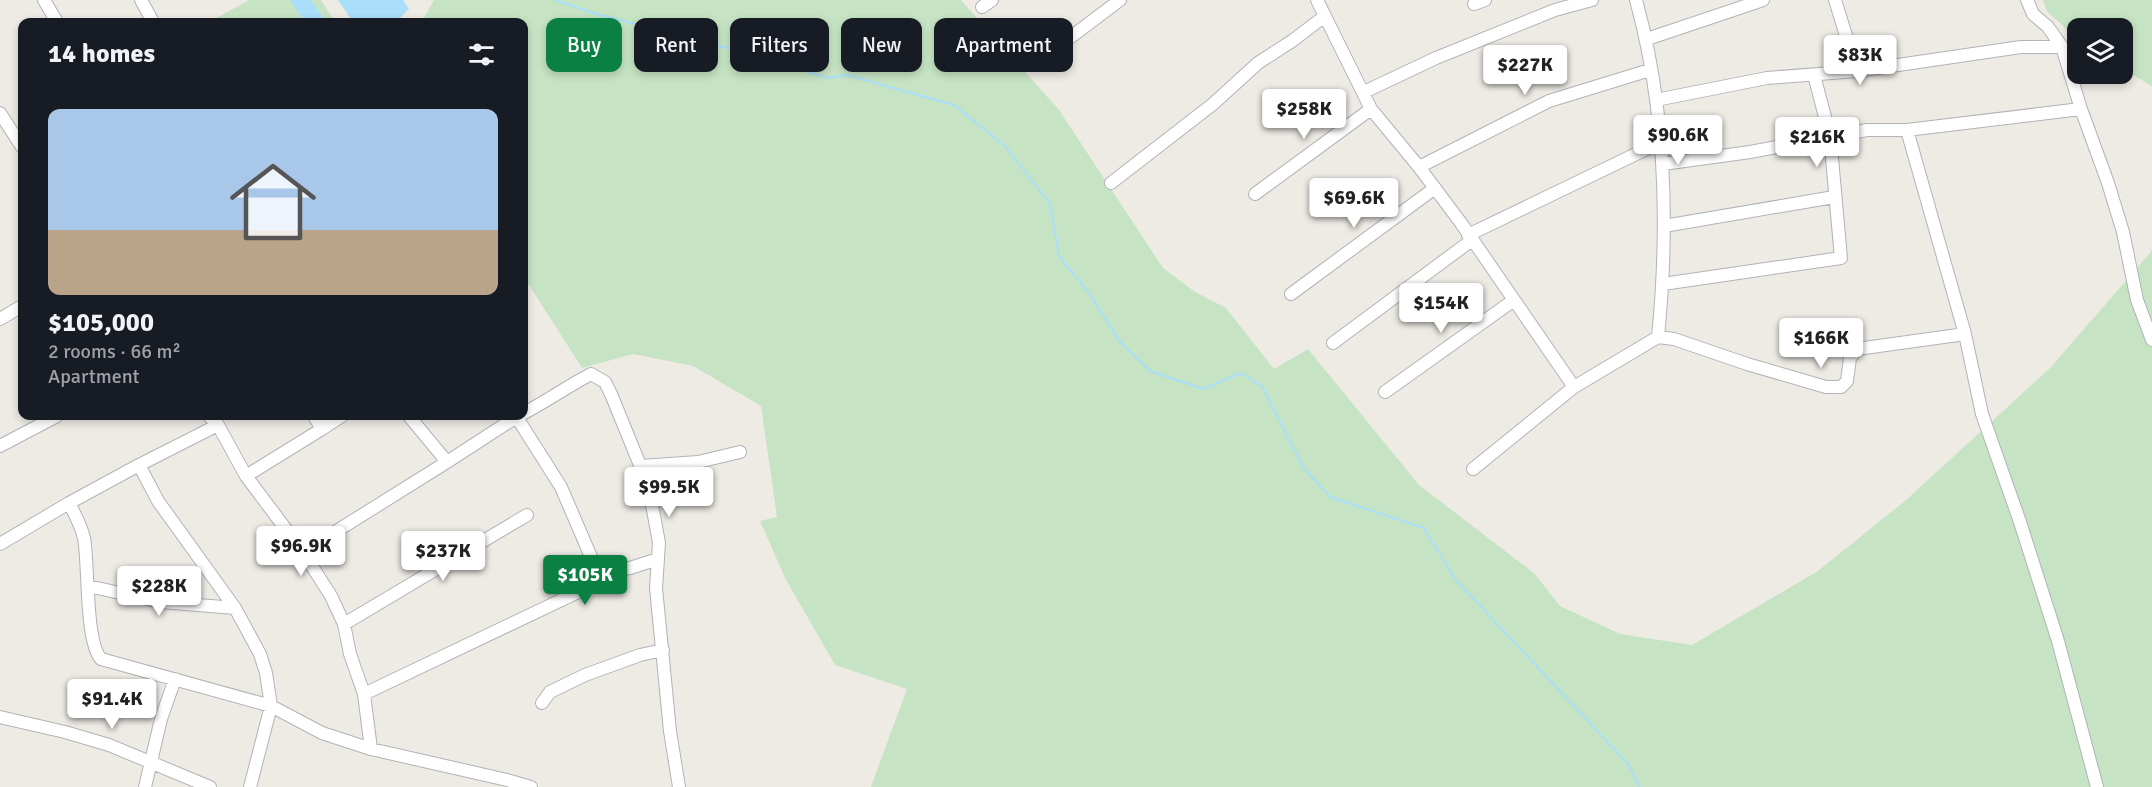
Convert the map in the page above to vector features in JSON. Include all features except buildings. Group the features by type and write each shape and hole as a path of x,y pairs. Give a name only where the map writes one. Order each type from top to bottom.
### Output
{"street":[{"path":"44,0 55,18"},
{"path":"141,0 151,18"},
{"path":"1073,35 1120,0"},
{"path":"1317,0 1371,110 1419,167 1574,387"},
{"path":"1364,92 1436,58 1555,10 1592,0"},
{"path":"1636,0 1647,39 1663,164 1663,284 1658,337"},
{"path":"1647,39 1763,0"},
{"path":"1835,0 1857,71"},
{"path":"2027,0 2033,14 2048,27 2062,47 2081,109 2108,183 2123,232 2137,300 2152,340"},
{"path":"1111,183 1213,104 1258,63 1293,41 1325,16"},
{"path":"1656,100 1767,78 1857,71 2021,47 2062,47"},
{"path":"1419,167 1549,101 1650,70"},
{"path":"1663,284 1841,258 1830,136 1814,75"},
{"path":"1663,164 1750,152 1867,130 1907,130 2081,109"},
{"path":"1255,194 1371,110"},
{"path":"0,113 18,141"},
{"path":"1907,130 1965,334 1982,414 2058,641 2097,787"},
{"path":"0,140 12,133"},
{"path":"1333,343 1470,237 1659,143"},
{"path":"1291,294 1434,188"},
{"path":"1664,226 1834,197"},
{"path":"1385,392 1514,300"},
{"path":"0,319 18,308"},
{"path":"1473,469 1574,387 1658,337 1674,339 1747,364 1826,387 1840,387 1847,381 1850,358 1857,349 1965,334"},
{"path":"528,411 591,374 605,382 640,466 653,510 659,543 656,588 670,731 679,787"},
{"path":"0,446 49,420"},
{"path":"0,544 214,420 246,476 303,552 331,596 344,624 350,654 364,694 371,749"},
{"path":"316,420 322,429"},
{"path":"246,476 336,420"},
{"path":"412,420 447,462"},
{"path":"303,552 511,420"},
{"path":"364,694 595,584 598,573 561,487 519,420"},
{"path":"640,466 698,462 740,452"},
{"path":"139,465 158,501 235,608 260,654 266,673 271,706 250,787"},
{"path":"69,503 84,537 92,636 101,658 271,706 322,733 371,749 531,787"},
{"path":"344,624 526,515"},
{"path":"598,573 630,568 658,559"},
{"path":"88,586 161,602 235,608"},
{"path":"542,703 550,692 585,675 640,655 663,650"},
{"path":"145,787 162,719 175,679"},
{"path":"0,717 109,745 210,787"}],"green space":[{"path":"249,0 321,0 332,18 216,18"},
{"path":"434,0 961,0 977,18 934,18 934,72 1025,72 1059,110 1163,268 1195,292 1226,308 1274,369 1308,349 1419,485 1534,573 1560,606 1620,634 1692,645 1818,571 1906,500 2050,368 2151,252 2152,247 2152,787 871,787 907,689 835,665 785,578 760,521 777,517 761,406 693,366 633,354 582,368 528,283 528,18 424,18"},
{"path":"2043,0 2152,0 2152,86 2133,75 2133,18 2067,18 2067,30 2047,11"}],"water":[{"path":"290,0 311,0 323,18 302,18"},
{"path":"338,0 403,0 409,9 400,18 350,18"}],"waterway":[{"path":"555,0 593,13 735,50 828,78 847,75 954,105 1005,146 1050,204 1059,256 1089,293 1120,342 1150,371 1203,389 1241,373 1262,386 1303,467 1330,497 1424,528 1455,579 1629,765 1639,787"}]}
